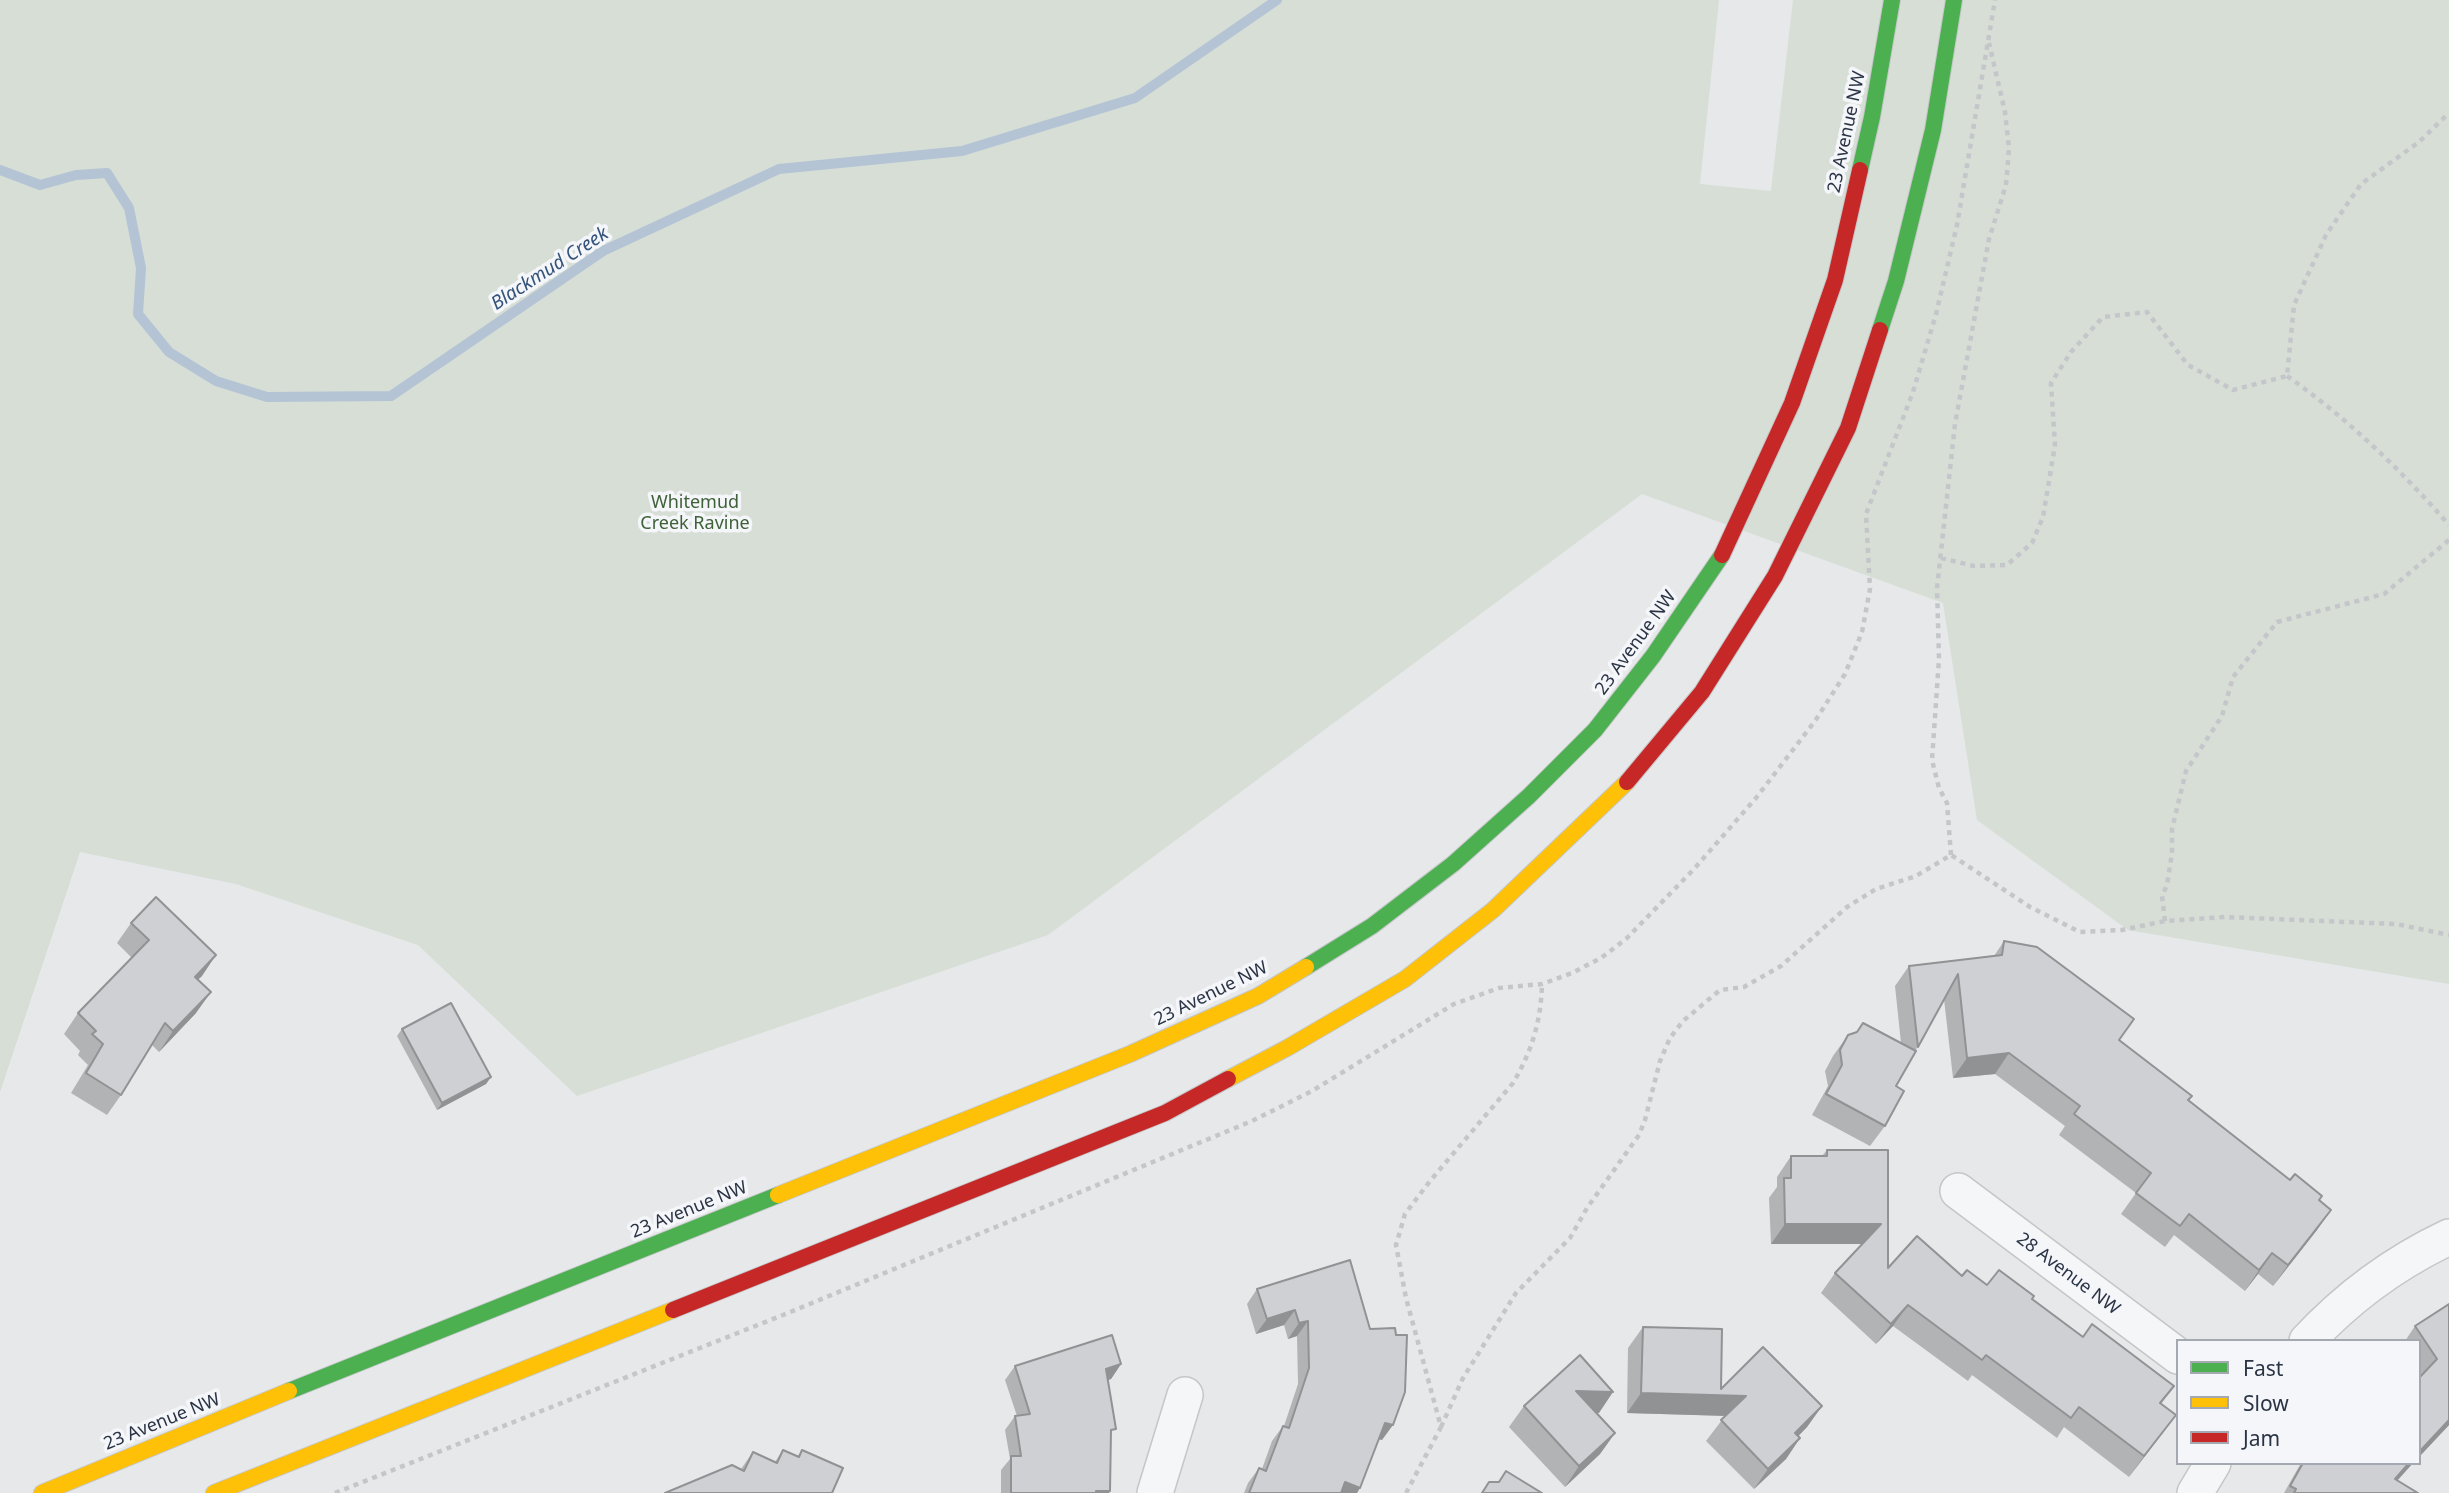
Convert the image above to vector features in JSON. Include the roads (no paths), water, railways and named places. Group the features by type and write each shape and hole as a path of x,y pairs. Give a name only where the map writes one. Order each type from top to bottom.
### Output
{"main road":[{"name":"23 Avenue NW","path":"42,1493 1130,1054 1258,996 1372,926 1452,864 1528,796 1595,730 1653,656 1722,555 1792,403 1835,280 1872,117 1892,0"},
{"path":"214,1493 1165,1113 1287,1048 1405,979 1493,910 1640,769 1702,692 1775,576 1848,428 1896,281 1933,130 1954,0"}],"street":[{"name":"28 Avenue NW","path":"1958,1191 2176,1354"},
{"path":"2309,1339 2328,1318 2370,1285 2440,1241"},
{"path":"1155,1493 1185,1395"},
{"path":"2195,1493 2212,1465"}],"waterway":[{"name":"Blackmud Creek","path":"0,170 40,185 76,175 107,173 129,208 141,268 138,314 169,352 216,381 267,397 391,396 603,251 779,169 962,151 1135,98 1277,0"}],"park label":[{"name":"Whitemud Creek Ravine","path":"695,513"}]}
